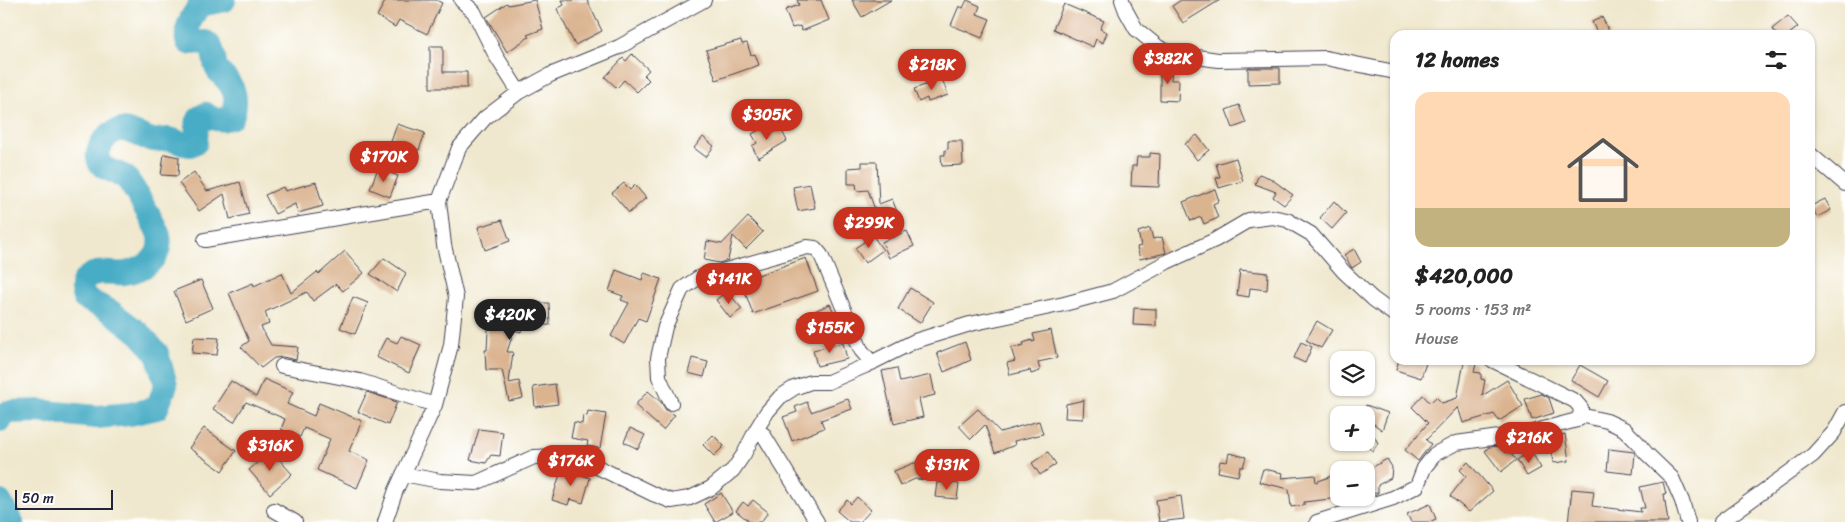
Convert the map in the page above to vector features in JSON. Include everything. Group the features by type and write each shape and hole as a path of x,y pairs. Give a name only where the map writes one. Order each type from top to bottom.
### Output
{"street":[{"path":"461,0 474,12 496,56 519,92"},
{"path":"385,522 435,405 452,344 456,297 444,245 439,202 459,148 485,118 519,92 550,75 619,48 704,0"},
{"path":"1122,0 1136,29 1158,47 1170,53 1218,60 1326,58 1390,71"},
{"path":"1815,158 1845,184"},
{"path":"205,240 439,202"},
{"path":"404,474 440,481 476,483 534,457 555,456 581,459 653,494 672,500 690,498 711,488 733,470 767,412 780,396 811,382 828,382 872,363 915,341 970,324 1064,304 1113,291 1167,262 1215,240 1249,220 1272,217 1287,220 1311,234 1344,272 1373,299 1390,311"},
{"path":"671,403 659,377 658,358 665,326 682,289 698,278 807,247 815,248 821,255 861,350 872,363"},
{"path":"1317,522 1393,498 1417,486 1424,468 1435,454 1456,443 1528,433 1577,420 1581,408 1575,401 1502,365"},
{"path":"282,366 360,381 435,405"},
{"path":"1721,522 1813,455 1834,432 1845,412"},
{"path":"1580,415 1607,421 1624,429 1672,478 1688,522"},
{"path":"756,430 763,434 817,522"},
{"path":"274,510 295,522"}],"building":[{"path":"386,0 436,0 442,3 427,34 399,20 395,27 377,16"},
{"path":"535,0 543,29 527,35 529,37 507,52 486,17 507,3 508,5"},
{"path":"562,0 587,0 602,31 575,45 557,9 564,5"},
{"path":"797,0 821,0 829,20 802,31 800,26 792,28 785,10 799,5"},
{"path":"852,0 891,0 862,17"},
{"path":"967,0 980,6 977,14 990,19 982,38 951,25 959,6 963,8"},
{"path":"1181,0 1220,0 1183,23 1172,6"},
{"path":"1064,4 1104,21 1100,29 1107,32 1103,43 1096,39 1093,47 1053,29"},
{"path":"1788,16 1798,27 1794,30 1772,29"},
{"path":"1602,17 1608,30 1596,30 1592,22"},
{"path":"741,40 742,44 747,43 751,55 755,54 759,65 716,80 706,50"},
{"path":"430,46 443,46 443,72 467,72 467,88 430,88"},
{"path":"632,54 649,70 644,75 649,80 637,92 624,80 617,88 605,77 623,58 626,61"},
{"path":"1160,67 1172,67 1171,80 1179,80 1178,101 1160,100"},
{"path":"1248,68 1280,68 1280,83 1248,84"},
{"path":"942,79 948,95 928,102 927,98 919,102 914,89"},
{"path":"1239,105 1246,123 1233,128 1226,110"},
{"path":"397,124 425,133 419,150 391,142"},
{"path":"766,126 770,135 781,129 787,141 758,158 752,146 757,143 752,134"},
{"path":"1197,135 1209,150 1197,160 1185,144"},
{"path":"703,137 714,146 706,157 694,148"},
{"path":"948,141 962,141 963,165 942,166 941,155 945,155 945,150 948,149"},
{"path":"1150,153 1160,154 1159,187 1131,186 1132,166 1136,166 1137,157 1150,157"},
{"path":"164,154 179,157 178,176 161,175"},
{"path":"1236,158 1243,181 1219,188 1216,178 1220,177 1216,164"},
{"path":"862,162 877,162 879,204 892,199 898,214 879,221 868,190 857,191 856,184 848,184 848,168 862,167"},
{"path":"378,168 398,176 390,197 370,189"},
{"path":"194,172 207,191 240,182 249,214 230,219 224,194 199,211 179,183"},
{"path":"1259,174 1270,178 1293,195 1284,205 1273,197 1276,192 1255,184"},
{"path":"316,182 323,206 298,213 295,204 275,214 265,195 283,187 285,191"},
{"path":"624,183 630,190 635,185 646,198 629,213 612,193"},
{"path":"810,184 815,208 798,211 793,187"},
{"path":"1215,189 1219,201 1213,204 1218,218 1204,224 1201,217 1191,221 1183,202"},
{"path":"1825,199 1831,210 1817,217 1815,204"},
{"path":"1334,201 1346,213 1332,229 1320,218"},
{"path":"748,217 763,232 746,249 733,236 728,260 719,263 704,260 707,241 722,244"},
{"path":"502,220 510,241 485,250 478,227"},
{"path":"1150,228 1153,239 1162,237 1166,253 1140,259 1137,247 1141,246 1138,232"},
{"path":"907,231 914,246 889,258 882,242"},
{"path":"873,236 883,250 865,263 855,248"},
{"path":"1354,249 1361,262 1352,268 1344,255"},
{"path":"345,251 364,273 343,291 336,284 313,301 307,292 265,312 269,324 261,327 271,345 298,347 296,360 283,357 274,358 261,368 241,347 249,341 229,293 253,283 254,286 282,273 291,293 317,272 319,274"},
{"path":"384,258 406,273 397,292 370,274"},
{"path":"806,258 818,291 753,314 741,281"},
{"path":"616,270 642,280 644,273 661,279 646,321 638,318 624,344 611,336 629,303 621,300 623,296 609,291"},
{"path":"1240,270 1268,273 1267,290 1250,288 1249,297 1237,295"},
{"path":"201,280 213,308 186,320 174,291"},
{"path":"910,288 933,302 920,323 898,309"},
{"path":"727,291 742,309 730,318 716,300"},
{"path":"353,297 368,303 355,334 340,328"},
{"path":"535,303 549,303 550,325 522,326 521,332 514,330 507,352 513,352 509,383 519,381 523,398 509,401 502,370 486,370 485,350 487,350 489,310 536,314"},
{"path":"830,304 838,321 807,335 799,318"},
{"path":"1134,308 1156,309 1156,326 1133,325"},
{"path":"1317,321 1332,330 1321,348 1306,340"},
{"path":"1051,330 1057,358 1038,362 1040,371 1031,374 1030,370 1010,375 1007,363 1015,361 1011,348 1024,345 1023,343 1032,340 1032,342 1035,341 1033,334"},
{"path":"401,336 421,345 409,373 376,357 386,338 397,343"},
{"path":"194,337 219,338 217,355 192,353"},
{"path":"965,342 971,360 944,372 937,353"},
{"path":"1301,342 1312,347 1305,363 1294,358"},
{"path":"843,343 847,359 817,366 813,350"},
{"path":"692,358 708,362 704,377 688,373"},
{"path":"1398,365 1425,365 1421,378 1396,370"},
{"path":"1463,365 1476,365 1474,372 1481,373 1481,379 1485,380 1482,396 1507,380 1523,406 1499,421 1494,414 1463,423 1458,407 1426,440 1431,444 1418,461 1405,450 1428,423 1412,407 1423,395 1430,403 1436,397 1442,403 1457,398"},
{"path":"1580,365 1608,381 1599,397 1571,380"},
{"path":"897,368 900,382 931,375 935,395 919,399 923,417 894,424 882,371"},
{"path":"264,379 293,392 287,404 314,416 319,403 362,421 349,451 369,460 357,488 317,470 330,439 304,428 300,437 281,429 285,419 246,402 234,422 213,409 231,381 256,397"},
{"path":"555,384 558,404 535,407 533,387"},
{"path":"648,391 661,402 666,410 675,415 663,430 635,405"},
{"path":"367,392 397,402 388,425 358,412"},
{"path":"1542,394 1549,398 1554,413 1532,420 1525,399"},
{"path":"848,399 852,409 821,420 824,428 792,441 783,417 797,412 795,407 807,402 811,412"},
{"path":"1084,400 1083,419 1065,418 1066,404"},
{"path":"1375,408 1388,413 1382,430 1375,425"},
{"path":"978,409 1000,432 1039,421 1043,434 1014,441 1015,445 995,453 985,425 971,439 959,426"},
{"path":"588,411 606,414 600,448 587,446 588,441 571,438 574,422 582,424 583,415 587,416"},
{"path":"204,428 236,451 222,471 189,448"},
{"path":"630,428 645,435 638,449 624,442"},
{"path":"479,429 503,432 500,456 491,455 486,463 470,460"},
{"path":"1565,434 1569,461 1553,463 1549,437"},
{"path":"713,435 724,446 714,456 703,445"},
{"path":"1499,446 1505,453 1508,450 1516,460 1501,472 1485,451 1489,447"},
{"path":"1609,449 1634,452 1633,474 1607,471"},
{"path":"271,450 292,474 270,494 249,470"},
{"path":"1531,451 1541,468 1527,476 1517,460"},
{"path":"1048,452 1056,464 1040,475 1032,463"},
{"path":"1229,453 1246,457 1243,467 1240,467 1238,476 1218,472 1220,461 1227,462"},
{"path":"1387,459 1392,467 1391,478 1378,485 1378,493 1375,493 1375,466"},
{"path":"1468,462 1493,491 1469,512 1450,496 1466,476 1460,470"},
{"path":"914,463 939,464 938,480 915,479 900,486 894,471"},
{"path":"562,468 590,478 583,503 570,499 568,505 552,500"},
{"path":"1263,469 1283,473 1282,478 1315,475 1316,482 1330,477 1330,499 1304,502 1304,505 1291,507 1289,489 1259,482"},
{"path":"937,482 959,484 957,499 935,497"},
{"path":"1663,482 1668,522 1568,522 1572,489 1594,491 1592,506 1641,512 1640,508 1645,508 1640,487"},
{"path":"721,493 733,512 715,522 704,504"},
{"path":"1181,496 1184,519 1159,522 1156,500"},
{"path":"857,497 871,510 860,522 850,522 837,511 847,500 851,504"},
{"path":"753,500 768,512 761,522 750,522 736,511 743,502 748,506"},
{"path":"1430,504 1436,519 1429,522 1411,522 1407,514"}],"waterway":[{"path":"0,420 8,412 37,411 97,417 130,414 157,408 166,385 157,353 139,333 110,311 84,298 82,286 89,276 104,272 125,273 139,269 151,262 158,251 159,244 157,231 133,187 125,177 101,165 98,152 106,138 115,131 120,130 153,140 168,139 190,145 196,142 197,123 200,117 206,114 218,120 232,117 235,96 231,86 217,68 211,47 206,42 189,43 187,41 190,21 201,5 224,0"},
{"path":"0,502 12,522"}]}
